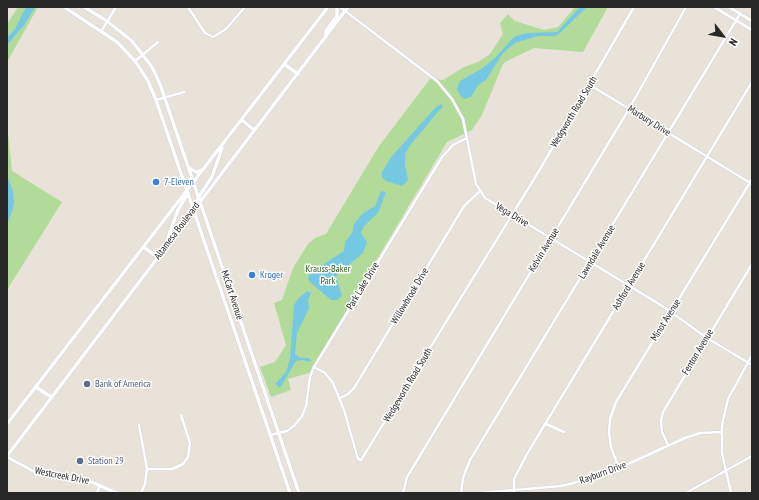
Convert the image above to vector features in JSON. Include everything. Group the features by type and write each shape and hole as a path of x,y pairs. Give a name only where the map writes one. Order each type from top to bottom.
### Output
{"main road":[{"name":"McCart Avenue","path":"64,7 102,30 124,48 144,74 156,100 290,493"},
{"name":"McCart Avenue","path":"84,7 107,21 132,41 156,76 165,97 298,493"},
{"path":"164,249 178,210 193,182 328,7"},
{"path":"326,37 326,31 336,16 336,7"},
{"path":"341,7 345,11"},
{"name":"Altamesa Boulevard","path":"7,457 194,210 199,200 298,74 348,7"},
{"path":"284,64 298,74"},
{"path":"242,120 254,130"},
{"path":"199,200 212,177 223,145"},
{"path":"189,168 196,172 204,169"},
{"name":"Altamesa Boulevard","path":"7,424 187,192"},
{"path":"143,247 158,258"},
{"path":"215,274 224,271"},
{"path":"236,337 246,336"},
{"path":"36,387 51,397"}],"street":[{"path":"102,30 116,7"},
{"path":"188,7 205,33 209,36 216,36 226,30 245,7"},
{"name":"Wedgworth Road South","path":"511,215 590,85 634,7"},
{"name":"Kelvin Avenue","path":"404,493 407,477 629,109 686,7"},
{"path":"714,7 752,30"},
{"path":"729,7 752,21"},
{"name":"Vega Drive","path":"345,11 445,89 460,112 474,175 480,191 491,202 671,312 707,338 752,365"},
{"name":"Lawndale Avenue","path":"462,493 463,478 470,460 740,14"},
{"path":"135,61 158,42"},
{"name":"Ashford Avenue","path":"514,492 514,479 520,466 752,82"},
{"name":"Marbury Drive","path":"590,85 751,184"},
{"path":"156,100 184,92"},
{"name":"Park Lake Drive","path":"270,435 279,433 295,425 302,416 306,406 310,377 314,367 442,157 453,145 467,138"},
{"name":"Minot Avenue","path":"619,468 610,440 610,419 613,409 671,312 751,184 752,179"},
{"name":"Willowbrook Drive","path":"340,398 348,394 354,388 464,206 480,191"},
{"name":"Wedgeworth Road South","path":"314,367 328,376 340,398 358,459 361,460 511,215"},
{"name":"Fenton Avenue","path":"668,445 662,432 662,416 752,264"},
{"path":"731,493 725,472 722,453 722,432 728,399 752,355"},
{"path":"147,469 172,469 183,464 188,457 190,443 181,415"},
{"path":"546,424 564,432"},
{"path":"139,425 147,469 145,484 141,493"},
{"name":"Rayburn Drive","path":"479,493 514,492 561,486 594,478 668,445 700,433 722,432"},
{"path":"686,493 752,456"},
{"name":"Westcreek Drive","path":"7,457 35,472 88,481 118,493"},
{"path":"97,493 100,485"}],"green space":[{"path":"18,7 38,7 7,62 7,24"},
{"name":"Krauss-Baker Park","path":"575,7 608,7 583,52 534,48 505,62 482,115 472,130 447,142 309,373 288,379 291,390 271,397 260,367 275,362 286,345 274,303 282,300 293,268 308,244 315,238 326,234 379,146 430,79 443,80 464,67 478,62 490,54 503,34 500,23 508,14 515,21 544,30 558,27"},
{"path":"7,123 12,171 62,202 7,290"}],"water":[{"path":"26,7 35,7 25,24 7,45 7,38 15,29"},
{"path":"580,7 587,7 559,34 555,36 538,36 515,43 503,53 486,80 478,85 471,97 464,99 460,95 457,89 460,81 481,69 494,59 514,37 527,33 557,32"},
{"path":"441,104 443,106 411,144 405,154 405,165 408,180 402,186 386,181 382,177 382,172 392,156 435,108"},
{"path":"7,176 13,191 14,201 13,209 7,224"},
{"path":"381,191 386,192 378,213 364,226 361,233 367,242 363,253 336,276 342,296 337,300 331,300 310,282 308,278 310,273 344,251 345,242 352,233 354,224 362,214 375,206"},
{"path":"307,291 311,293 308,300 309,308 297,333 295,354 300,358 308,358 311,360 310,362 303,360 296,361 280,388 275,384 286,372 290,359 294,305"}],"place":[{"name":"7-Eleven","path":"156,182"},
{"name":"Kroger","path":"252,275"},
{"name":"Bank of America","path":"87,384"},
{"name":"Station 29","path":"80,461"}]}
